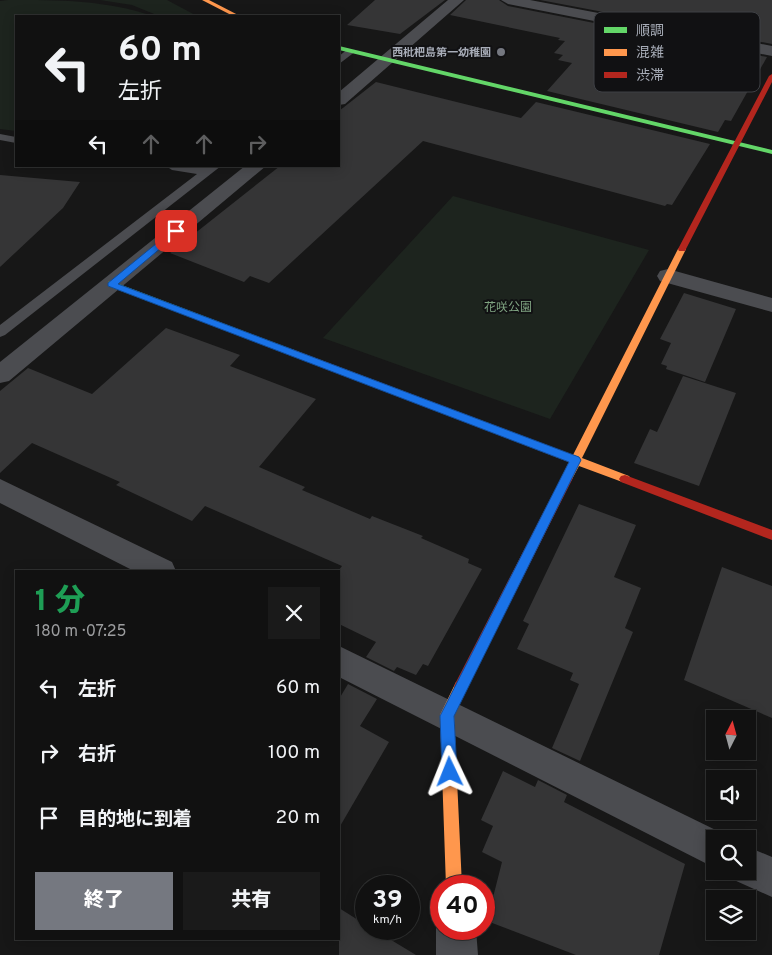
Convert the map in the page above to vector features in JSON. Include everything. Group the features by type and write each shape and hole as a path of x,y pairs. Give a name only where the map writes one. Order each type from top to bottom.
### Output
{"street":[{"path":"205,0 235,15"},
{"path":"340,99 457,0"},
{"path":"508,0 594,17"},
{"path":"340,48 772,152"},
{"path":"454,875 447,716 735,144 772,76"},
{"path":"0,375 256,167"},
{"path":"668,276 772,305"},
{"path":"111,284 772,535"},
{"path":"0,490 158,570"},
{"path":"340,662 706,846"},
{"path":"756,870 772,878"},
{"path":"456,940 457,955"}],"lane":[{"path":"340,60 351,51"},
{"path":"0,137 15,140"},
{"path":"185,167 211,169"},
{"path":"0,332 211,169"}],"green space":[{"path":"100,0 167,0 195,15 157,15 132,5"},
{"path":"0,1 82,2 117,7 149,15 15,15 15,131 0,129"},
{"name":"花咲公園","path":"453,196 649,250 550,419 323,338"}],"building":[{"path":"375,0 445,0 400,34 347,25"},
{"path":"466,0 499,0 508,6 594,23 594,92 747,92 731,121 725,120 718,132 547,91 572,63 558,60 563,55 554,53 565,41 558,40 560,38 450,15"},
{"path":"540,0 772,0 772,44 760,42 760,12 603,12"},
{"path":"760,56 767,57 760,69"},
{"path":"376,82 521,118 536,102 710,144 672,205 667,204 665,206 423,141 269,283 250,276 244,282 170,253 279,167 340,167 340,110"},
{"path":"0,175 80,182 63,208 0,267"},
{"path":"684,293 736,309 705,382 666,369 667,366 661,364 671,343 660,339"},
{"path":"166,328 240,355 230,366 316,399 259,467 305,487 302,490 370,519 372,516 423,536 421,538 469,559 468,563 482,569 428,666 423,664 416,675 397,667 394,671 366,657 376,642 340,624 339,570 342,566 205,506 192,521 116,485 120,482 32,443 0,473 0,391 28,368 92,394"},
{"path":"683,376 736,393 699,486 634,463 650,429 657,432"},
{"path":"579,504 636,525 614,577 641,588 625,628 633,632 580,761 552,748 579,684 570,680 573,673 517,649 529,624 523,621"},
{"path":"722,567 772,586 772,718 684,680"},
{"path":"348,684 377,699 360,726 389,742 340,826 340,697"},
{"path":"503,771 535,787 538,780 567,795 564,802 685,864 659,955 576,955 495,924 495,890 502,862 482,852 493,826 481,820"},
{"path":"340,909 355,918 355,940 391,940 416,955 339,955"}],"traffic: fast":[{"path":"340,48 772,152"},
{"path":"111,284 291,352"}],"traffic: slow":[{"path":"205,0 235,15"},
{"path":"567,478 682,249"},
{"path":"291,352 625,479"},
{"path":"454,875 447,715 461,686"}],"traffic: jam":[{"path":"682,249 772,76"},
{"path":"461,686 567,478"},
{"path":"625,479 772,535"}],"place":[{"name":"西枇杷島第一幼稚園","path":"501,52"}],"route":[{"path":"176,231 111,284 575,460 447,716 450,772"}]}
